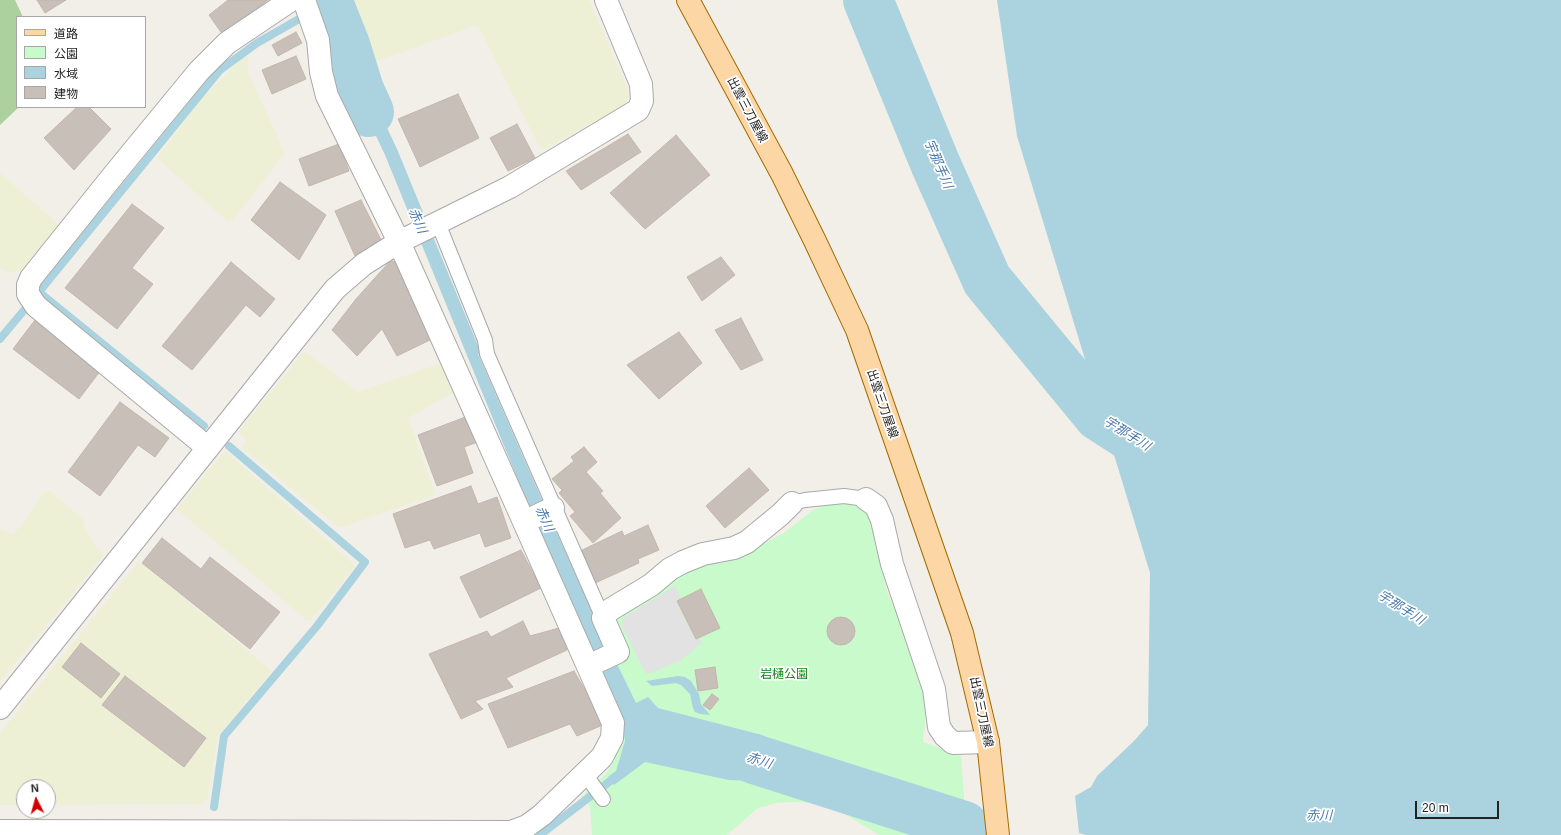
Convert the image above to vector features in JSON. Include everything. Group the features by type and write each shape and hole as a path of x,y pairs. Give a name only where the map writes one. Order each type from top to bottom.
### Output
{"main road":[{"name":"出雲三刀屋線","path":"688,0 782,174 857,330 962,633 988,742 998,835"}],"street":[{"path":"208,448 36,306 28,294 28,285 31,278 199,71 227,43 291,0"},
{"path":"0,831 511,832 527,826 542,815 595,788 614,730 599,661 540,515 407,238 327,96 321,72 318,40 304,0"},
{"path":"0,708 335,289 364,264 407,238 510,187 638,110 642,101 641,84 606,0"},
{"path":"866,499 876,506 882,520 892,564 934,689 939,727 945,736 953,743 988,742"},
{"path":"599,661 618,652 603,618 608,611 651,585 670,569 702,554 734,548 747,542 792,503"}],"lane":[{"path":"436,224 485,340 486,354 540,515 603,618"},
{"path":"792,503 805,500 844,496 866,499"}],"green space":[{"path":"0,0 15,0 23,16 16,16 16,108 18,108 0,125"},
{"path":"335,0 589,0 627,87 629,98 621,108 545,148 540,148 479,28 475,26 369,64 364,62"},
{"path":"243,57 248,57 248,72 285,153 233,220 228,222 157,158 201,99"},
{"path":"0,173 57,223 55,233 30,263 21,271 8,273 0,268"},
{"path":"303,353 307,353 358,392 447,361 458,390 408,418 436,495 339,528 241,447 247,441 238,432"},
{"path":"225,451 354,564 354,568 310,621 306,620 177,509"},
{"path":"50,491 84,520 85,529 93,543 104,555 0,682 0,529 12,534 20,527 44,492"},
{"name":"岩樋公園","path":"855,501 871,510 887,592 911,640 922,683 926,713 923,742 961,756 967,835 879,835 827,803 793,802 777,803 758,808 727,835 592,835 590,806 581,797 606,774 619,750 621,737 591,651 614,624 616,615 674,577 705,564 739,556 784,533 813,510 830,503"},
{"path":"139,561 272,671 218,736 208,798 201,804 56,805 56,779 16,779 16,805 0,805 0,733"}],"shaded area":[{"path":"675,586 681,598 676,601 696,640 699,638 702,643 680,661 648,674 645,672 621,624 625,617"}],"water":[{"path":"997,0 1561,0 1561,835 1086,835 1079,833 1075,796 1091,787 1097,776 1134,741 1148,725 1150,573 1017,136"},
{"path":"348,45 397,149 481,353 478,354 599,627 636,703 648,697 658,708 762,735 813,764 820,776 818,784 729,780 645,762 614,785 608,777 616,771 625,741 622,721 617,704 536,524 385,155 336,51"},
{"path":"678,676 685,677 691,681 699,694 701,704 710,715 695,712 690,694 681,685 676,683 652,686 646,681"}],"building":[{"path":"37,0 66,0 45,13"},
{"path":"228,0 268,0 223,35 209,15"},
{"path":"296,32 302,43 278,56 272,45"},
{"path":"296,56 306,79 272,94 262,70"},
{"path":"458,94 479,138 420,167 398,119"},
{"path":"76,108 90,108 111,129 74,170 44,138"},
{"path":"517,124 535,158 508,171 490,138"},
{"path":"628,134 641,152 581,190 566,171"},
{"path":"676,135 710,175 645,229 610,193"},
{"path":"339,144 349,171 309,186 299,159"},
{"path":"280,182 326,215 299,260 251,220"},
{"path":"361,200 382,242 355,256 335,211"},
{"path":"132,204 164,228 132,268 153,284 117,329 65,288"},
{"path":"721,257 735,275 702,301 687,277"},
{"path":"391,260 409,270 432,339 397,356 382,329 357,356 332,330 356,299"},
{"path":"231,262 275,299 260,317 246,305 192,370 162,346"},
{"path":"741,318 763,360 741,370 715,330"},
{"path":"35,320 101,370 79,399 13,349"},
{"path":"679,332 702,363 659,399 627,365"},
{"path":"120,402 169,438 155,457 138,445 100,496 68,472"},
{"path":"468,416 478,442 464,447 473,473 437,486 418,435"},
{"path":"584,447 597,462 586,472 603,491 600,493 621,518 593,543 570,516 575,512 559,493 562,490 552,479 574,461 571,457"},
{"path":"749,468 769,490 725,528 706,506"},
{"path":"471,486 478,504 497,497 511,538 485,547 480,533 434,549 430,540 405,548 393,514"},
{"path":"648,525 659,550 638,559 639,563 593,584 578,552 622,531 624,536"},
{"path":"162,538 201,569 210,557 280,612 250,649 142,563"},
{"path":"521,550 541,588 480,618 460,577"},
{"path":"701,589 720,628 696,639 677,601"},
{"path":"841,617 851,621 855,631 851,641 841,645 831,641 827,631 831,621"},
{"path":"523,621 530,636 559,628 567,650 506,678 513,687 475,701 483,709 461,719 429,654 487,631 491,637"},
{"path":"81,643 120,674 101,698 62,667"},
{"path":"715,667 718,688 698,691 695,670"},
{"path":"574,671 605,724 577,736 570,724 508,748 488,704"},
{"path":"125,676 206,738 184,767 102,705"},
{"path":"712,694 719,699 710,710 703,705"}],"waterway":[{"name":"赤川","path":"327,0 345,45 359,90 369,112"},
{"name":"宇那手川","path":"868,0 935,163 987,280 1099,416 1161,456"},
{"name":"赤川","path":"324,5 328,3"},
{"path":"204,426 39,292 220,70 257,43 299,19"},
{"path":"0,339 25,309"},
{"path":"214,807 224,736 317,626 365,562 229,446"},
{"name":"赤川","path":"754,759 964,826"},
{"path":"540,835 618,775"}]}
